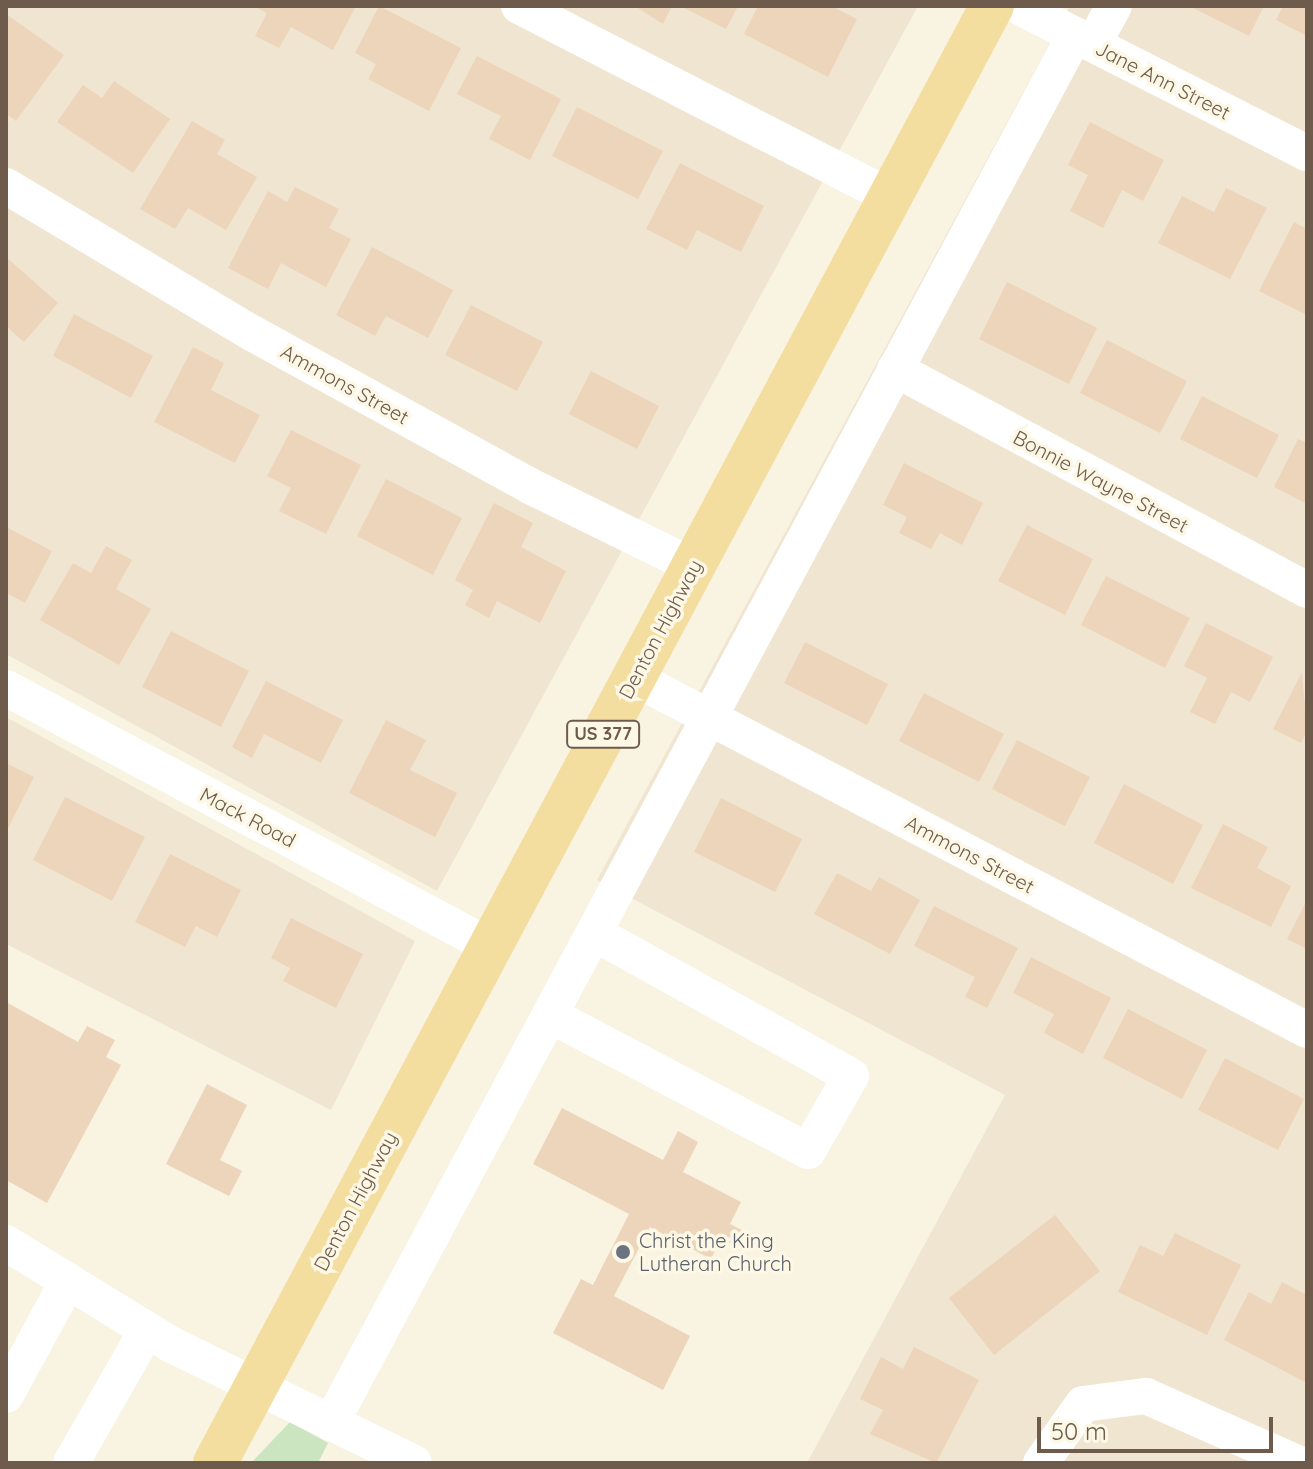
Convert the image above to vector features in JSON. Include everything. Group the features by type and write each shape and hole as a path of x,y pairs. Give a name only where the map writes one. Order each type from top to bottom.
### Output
{"main road":[{"name":"Denton Highway","path":"215,1463 992,6"}],"street":[{"path":"519,6 890,197"},
{"name":"Jane Ann Street","path":"1018,6 1307,153"},
{"path":"331,1423 713,719 895,369 1084,40 1114,6"},
{"name":"Ammons Street","path":"6,186 280,348 530,486 693,566"},
{"name":"Bonnie Wayne Street","path":"895,369 1307,590"},
{"name":"Ammons Street","path":"634,678 1307,1030"},
{"name":"Mack Road","path":"6,688 490,946"},
{"path":"552,1016 808,1151 851,1076 596,934"},
{"path":"6,1243 147,1330 256,1387 414,1463"},
{"path":"6,1395 68,1281"},
{"path":"71,1463 147,1330"},
{"path":"1041,1463 1083,1404 1146,1396 1297,1463"}],"shaded area":[{"path":"6,6 918,6 437,891 6,654"},
{"path":"1070,6 1307,6 1307,1463 807,1463 1005,1095 597,880"},
{"path":"6,717 415,941 331,1110 6,944"}],"green space":[{"path":"290,1422 328,1443 318,1463 251,1463"}],"building":[{"path":"253,6 356,6 333,50 291,27 279,48 255,36 267,13"},
{"path":"379,6 461,48 429,111 368,79 376,64 355,53"},
{"path":"635,6 672,6 663,24"},
{"path":"680,6 738,6 726,29"},
{"path":"758,6 831,6 857,19 828,77 744,34"},
{"path":"1189,6 1264,6 1249,36"},
{"path":"1283,6 1307,6 1307,36 1276,20"},
{"path":"6,14 64,55 16,121 6,114"},
{"path":"477,56 561,99 530,160 489,139 501,116 457,94"},
{"path":"114,81 170,119 133,173 57,122 83,85 102,98"},
{"path":"577,107 663,151 638,199 552,156"},
{"path":"192,121 225,140 217,154 257,177 226,230 188,208 175,229 140,209"},
{"path":"1090,122 1164,160 1143,201 1122,190 1103,228 1070,211 1088,175 1068,165"},
{"path":"680,163 764,206 741,252 697,230 687,250 646,229"},
{"path":"295,187 339,209 329,228 351,239 326,287 281,263 268,289 228,268 268,191 287,202"},
{"path":"1226,188 1267,208 1230,279 1158,243 1182,196 1214,212"},
{"path":"1294,222 1307,229 1307,315 1259,291"},
{"path":"372,247 453,290 428,338 386,316 375,336 336,315"},
{"path":"6,257 58,303 24,342 6,326"},
{"path":"1007,282 1097,328 1069,384 979,339"},
{"path":"471,305 543,342 517,391 445,355"},
{"path":"74,314 153,356 131,398 53,356"},
{"path":"1107,340 1187,381 1160,433 1080,393"},
{"path":"193,347 224,363 211,390 260,415 235,463 154,422"},
{"path":"591,371 659,406 637,449 569,414"},
{"path":"1202,396 1279,435 1257,478 1180,439"},
{"path":"291,430 361,465 326,534 279,511 291,488 267,476"},
{"path":"1298,439 1307,443 1307,504 1274,487"},
{"path":"904,463 983,503 962,545 940,533 931,549 899,533 907,517 883,505"},
{"path":"386,479 462,518 433,575 357,536"},
{"path":"494,503 533,523 521,547 566,571 540,623 497,601 489,618 465,605 473,590 455,580"},
{"path":"1027,525 1093,559 1065,615 998,581"},
{"path":"6,527 52,551 25,603 6,593"},
{"path":"106,546 132,560 116,589 151,609 119,665 40,620 73,563 91,573"},
{"path":"1106,576 1190,618 1165,668 1081,625"},
{"path":"1206,623 1273,657 1250,702 1231,692 1215,724 1190,712 1207,678 1184,666"},
{"path":"171,631 249,671 221,727 142,687"},
{"path":"805,642 888,684 867,725 784,683"},
{"path":"1302,672 1307,732 1301,743 1273,729"},
{"path":"266,681 343,720 321,763 264,734 252,758 232,747"},
{"path":"924,693 1004,734 979,782 899,741"},
{"path":"386,720 426,740 410,770 457,793 435,837 349,793"},
{"path":"1017,740 1090,777 1065,826 992,789"},
{"path":"6,763 34,777 6,832"},
{"path":"1124,784 1203,825 1173,884 1094,843"},
{"path":"65,797 145,837 112,901 33,860"},
{"path":"721,798 802,839 775,892 694,852"},
{"path":"1223,824 1268,847 1257,868 1291,886 1271,927 1191,888"},
{"path":"170,854 241,890 217,937 196,926 185,947 135,922"},
{"path":"837,873 871,891 879,877 920,900 890,954 814,914"},
{"path":"1307,900 1307,949 1287,939"},
{"path":"934,906 1018,948 987,1008 965,997 975,977 914,946"},
{"path":"291,918 363,954 336,1008 283,981 290,968 271,958"},
{"path":"1031,957 1111,998 1083,1054 1044,1033 1054,1014 1013,993"},
{"path":"6,1002 78,1042 87,1026 115,1040 106,1057 121,1065 47,1203 6,1180"},
{"path":"1128,1009 1207,1050 1182,1099 1103,1058"},
{"path":"1225,1058 1304,1099 1278,1150 1198,1110"},
{"path":"207,1084 247,1105 220,1160 242,1171 229,1196 166,1164"},
{"name":"Christ the King Lutheran Church","path":"562,1108 663,1160 678,1131 698,1142 683,1172 741,1202 730,1224 744,1231 736,1246 721,1239 711,1259 650,1227 614,1296 690,1336 663,1390 553,1333 581,1279 593,1285 629,1214 533,1164"},
{"path":"1055,1215 1100,1271 994,1355 949,1298"},
{"path":"1175,1233 1241,1265 1207,1335 1118,1292 1140,1245 1163,1256"},
{"path":"1282,1282 1307,1295 1307,1383 1224,1340 1249,1292 1271,1304"},
{"path":"914,1347 979,1380 936,1463 870,1434 883,1410 860,1399 881,1357 903,1369"}],"place":[{"name":"Christ the King Lutheran Church","path":"623,1252"}]}
